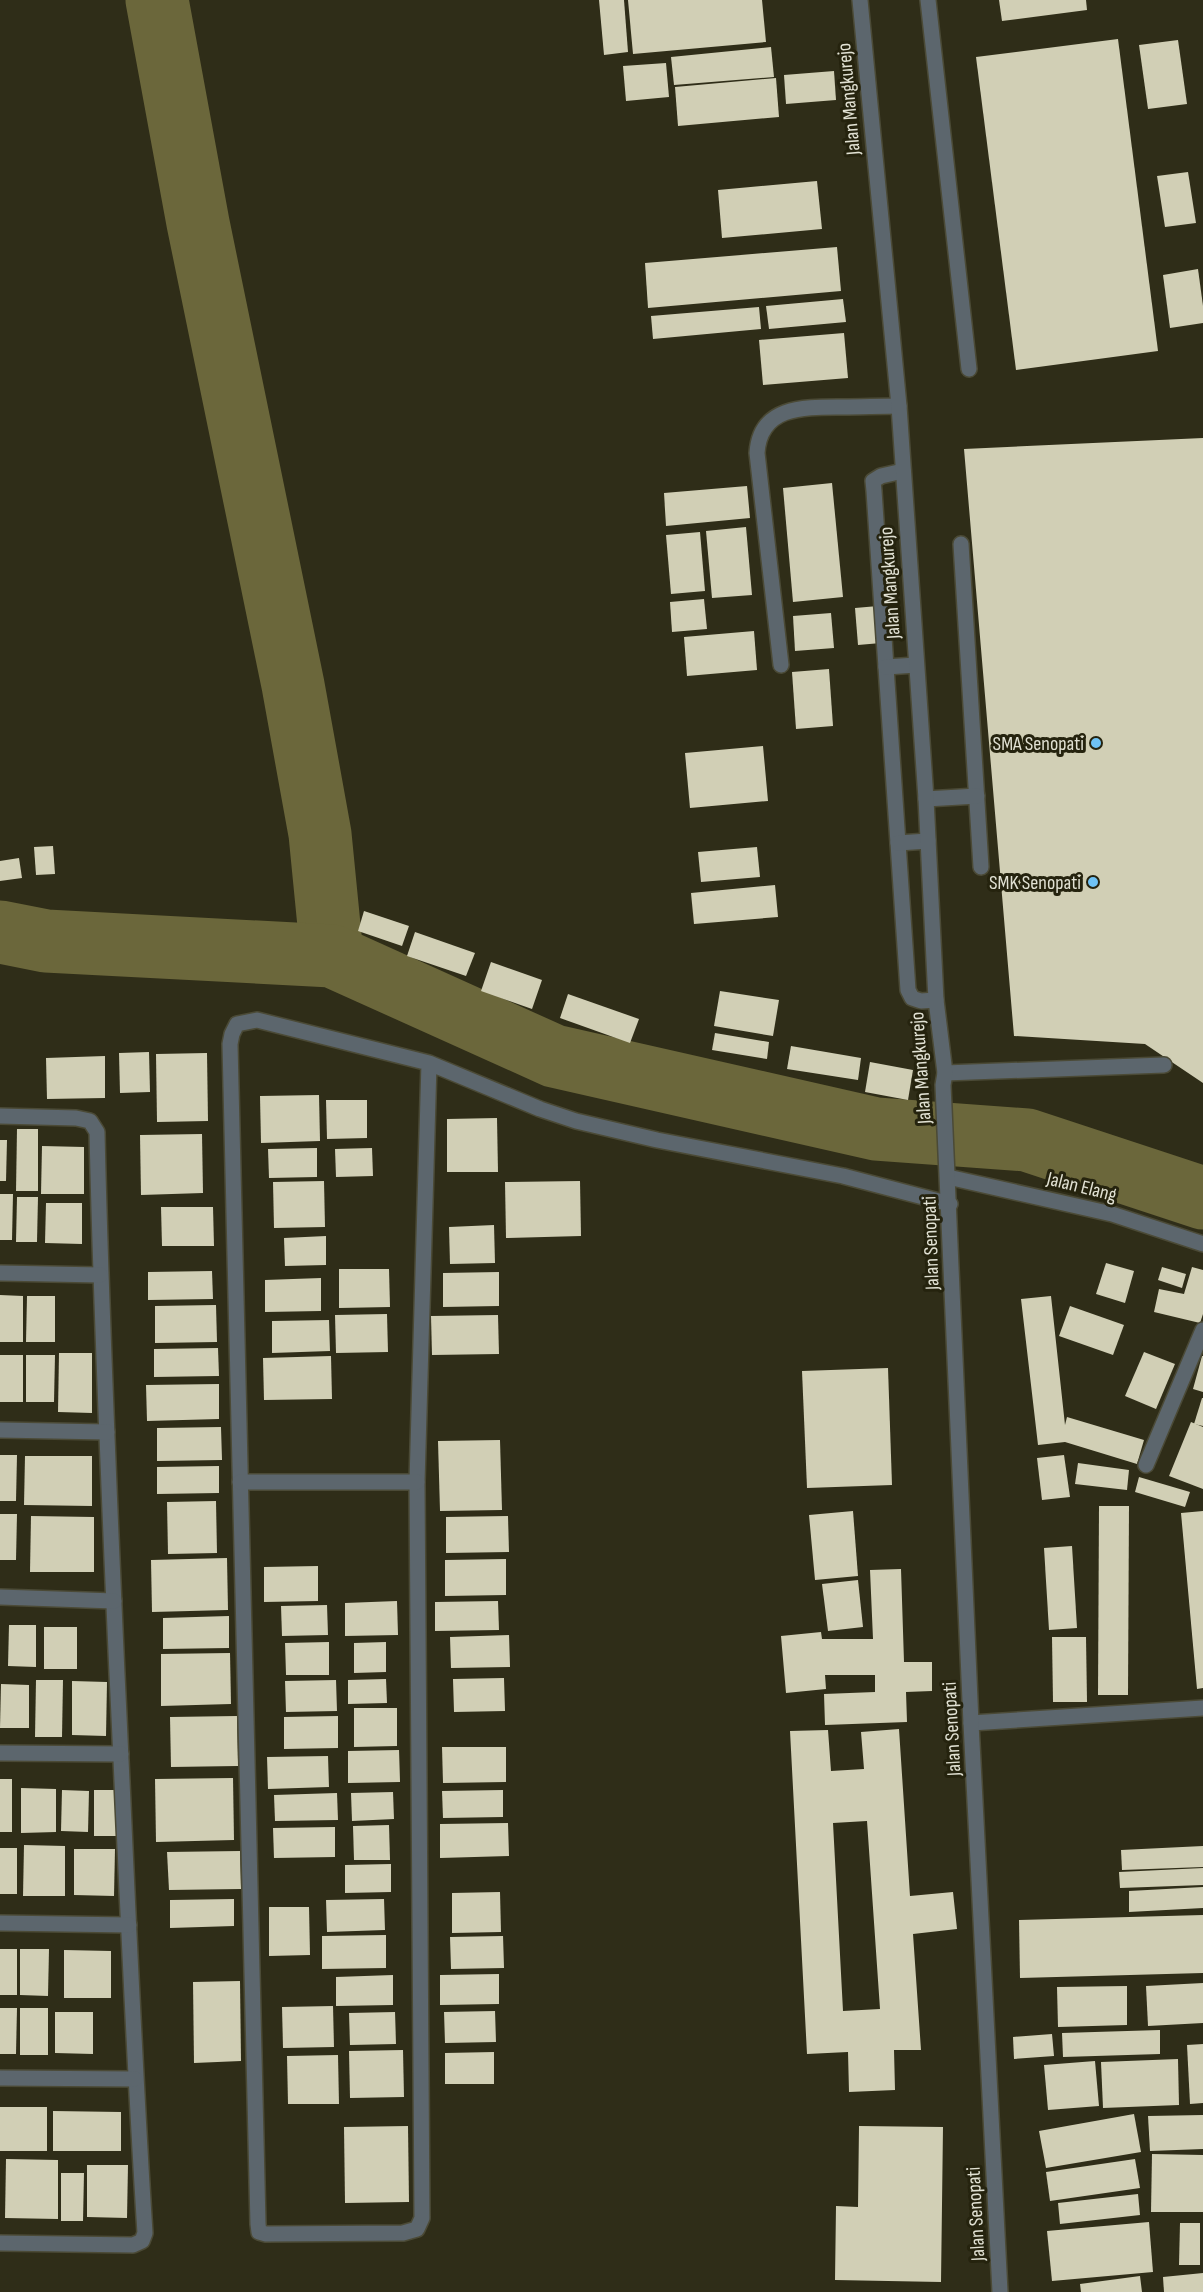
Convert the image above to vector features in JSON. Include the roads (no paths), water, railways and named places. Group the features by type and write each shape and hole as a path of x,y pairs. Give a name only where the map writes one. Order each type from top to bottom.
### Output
{"street":[{"name":"Jalan Mangkurejo","path":"860,0 903,471 926,799 936,1000 944,1079 948,1170"},
{"path":"928,0 969,369"},
{"path":"781,665 757,453 758,438 765,426 780,415 799,407 898,406"},
{"path":"903,471 880,476 873,481 908,990 912,998 921,1001 936,1000"},
{"path":"961,544 981,867"},
{"path":"886,667 916,665"},
{"path":"926,799 976,796"},
{"path":"898,843 928,841"},
{"path":"429,1063 417,1482 423,2218 417,2229 403,2233 266,2234 259,2232 258,2224 240,1482 232,1034 237,1024 257,1020 429,1063 540,1109 576,1120 657,1140 843,1176 950,1204"},
{"path":"944,1079 1164,1065"},
{"path":"0,1116 90,1121 97,1132 100,1275 114,1601 135,2079 145,2234 142,2241 133,2245 0,2243"},
{"name":"Jalan Senopati","path":"948,1170 971,1723 1000,2292"},
{"name":"Jalan Elang","path":"948,1170 1112,1214 1203,1244"},
{"path":"0,1273 100,1275"},
{"path":"1146,1465 1203,1330"},
{"path":"0,1430 107,1432"},
{"path":"240,1482 417,1482"},
{"path":"0,1597 114,1601"},
{"path":"971,1723 1203,1708"},
{"path":"0,1753 121,1754"},
{"path":"0,1923 129,1925"},
{"path":"0,2078 135,2079"}],"waterway":[{"path":"157,0 198,223 293,685 320,834 332,956"},
{"path":"0,932 46,941 332,956 554,1056 876,1129 1027,1140 1203,1198"}],"place":[{"name":"SMA Senopati","path":"1096,743"},
{"name":"SMK Senopati","path":"1093,882"}]}
